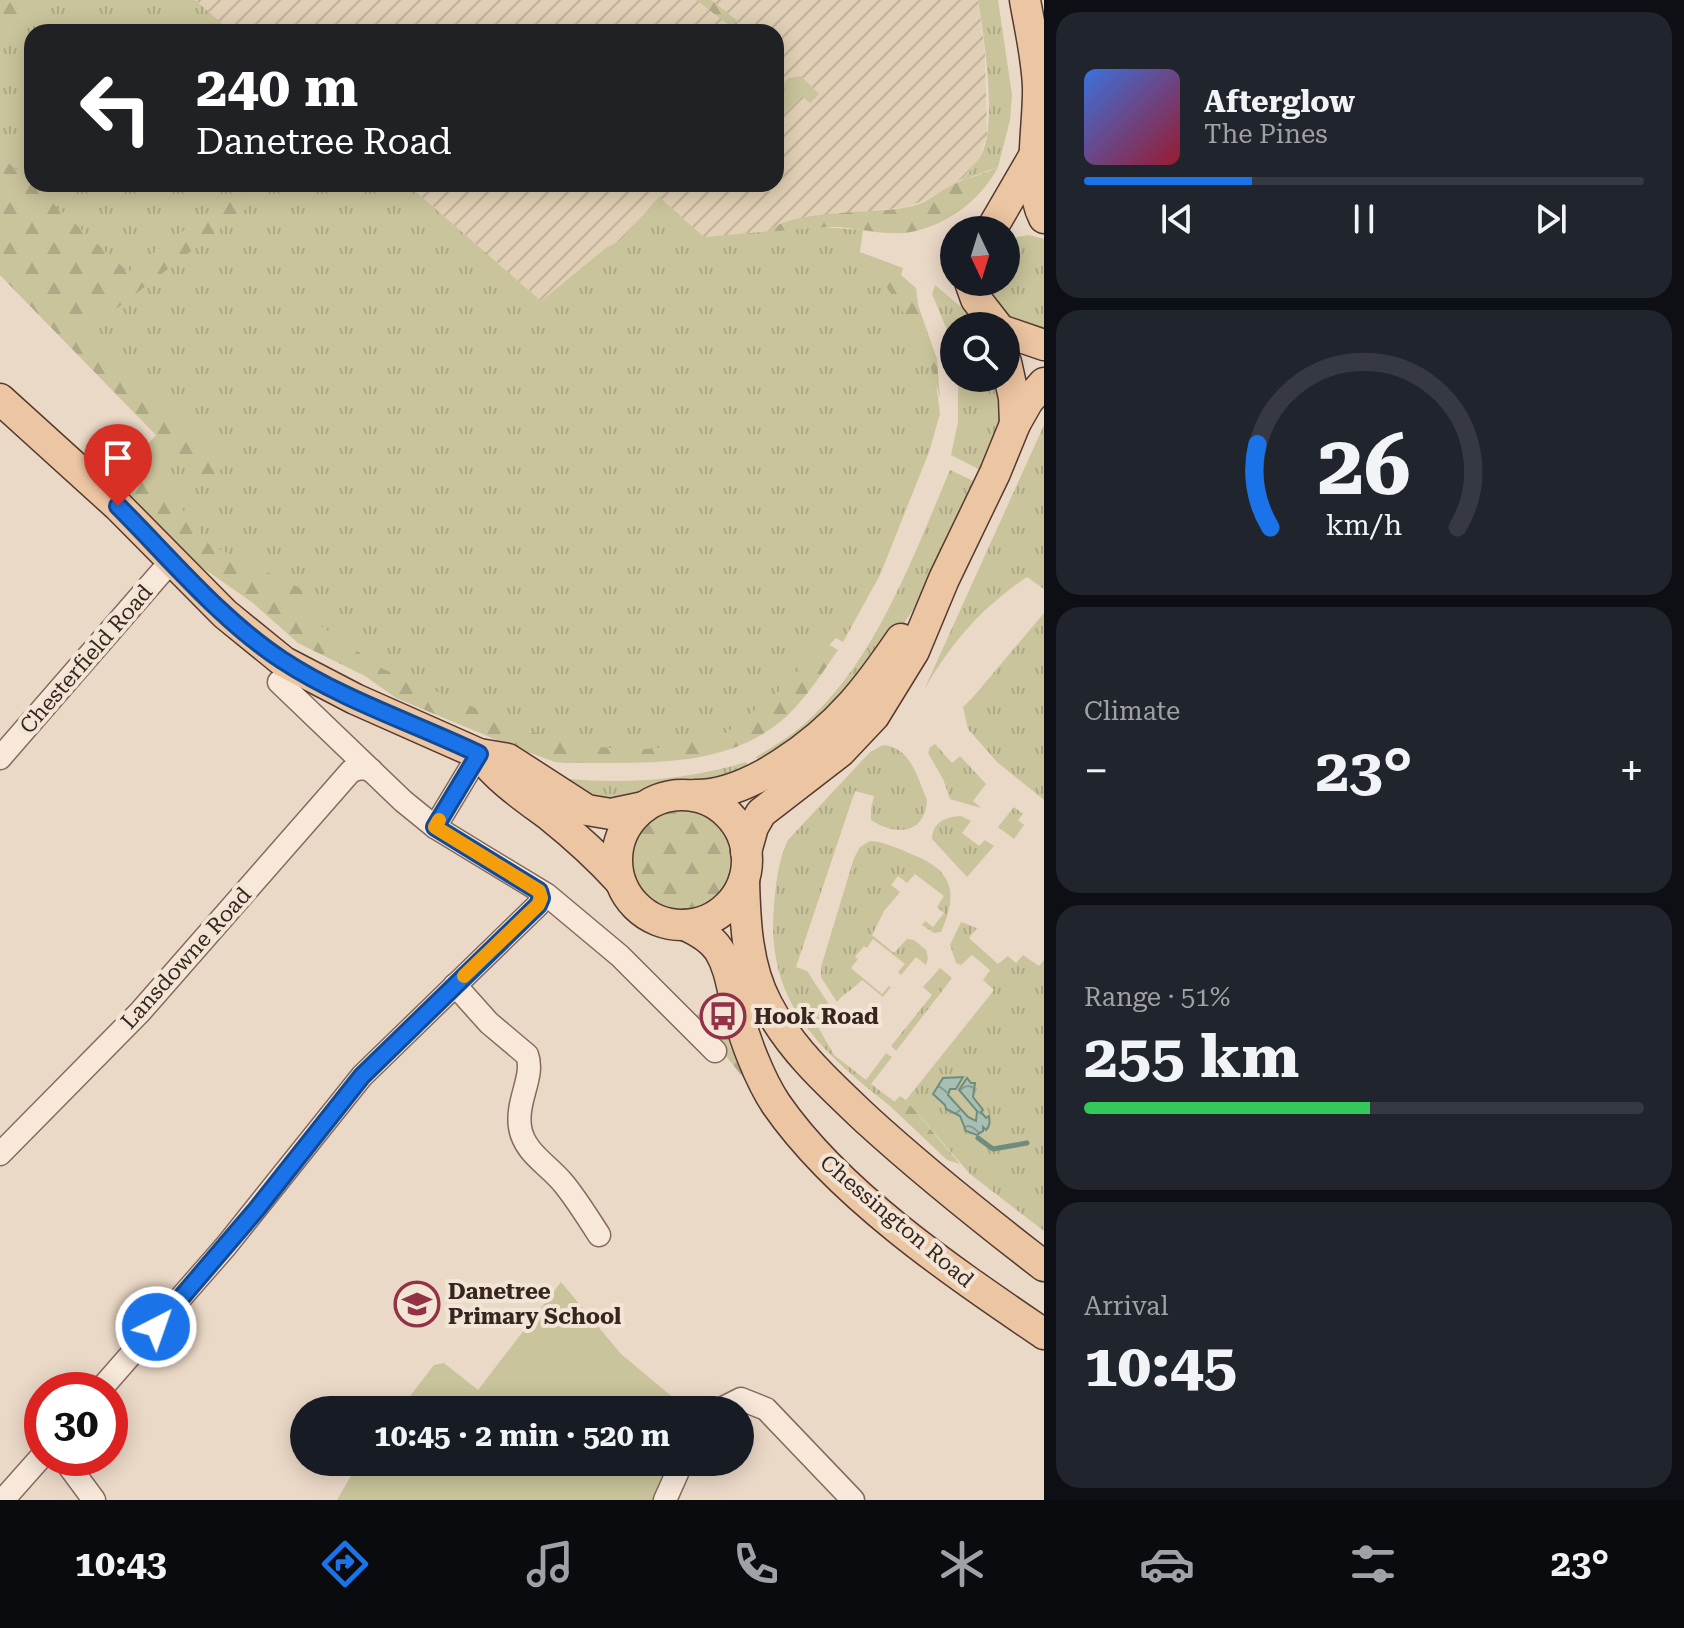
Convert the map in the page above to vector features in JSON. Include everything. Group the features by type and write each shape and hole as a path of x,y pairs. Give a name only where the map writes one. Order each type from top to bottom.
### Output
{"main road":[{"path":"1025,0 1038,85 1034,156 1037,199 1044,218"},
{"path":"1002,216 1034,156"},
{"path":"1020,225 1044,228"},
{"path":"1020,335 1044,345"},
{"path":"685,925 698,923 721,912 731,902 745,866 753,827 765,808 796,788 840,752 874,716 911,658 1015,424 1028,401 1044,383"},
{"path":"1013,392 1015,424"},
{"name":"Chessington Road","path":"0,399 118,506 225,614 284,662 355,699 479,754 508,759 587,810 611,814 681,795"},
{"path":"681,795 718,794 748,783 813,740 852,704 944,579"},
{"name":"Chessington Road","path":"479,754 496,776 600,859 620,881 634,905 645,914 657,920 685,925 703,934 718,947 729,969 737,1012 771,1097 818,1157 895,1224 989,1297 1044,1334"},
{"path":"681,795 714,802 731,814 740,830 745,866 745,921 751,956 765,1002 786,1036 810,1066 898,1148 1044,1266"},
{"path":"620,881 617,867 620,840 634,816 644,807"}],"street":[{"name":"Chesterfield Road","path":"0,758 172,560"},
{"path":"279,682 435,827 539,891 620,956 715,1051"},
{"path":"435,827 479,754"},
{"name":"Lansdowne Road","path":"0,1154 140,1012 351,771 361,768 371,770"},
{"path":"116,1372 236,1234 362,1076 538,905 541,898 539,891"},
{"path":"455,985 489,1023 527,1055 529,1072 520,1101 521,1132 530,1151 556,1174 599,1235"},
{"path":"754,1404 766,1409 853,1500"},
{"path":"3,1500 24,1476"},
{"path":"76,1476 94,1500"},
{"path":"665,1500 676,1476"}],"shaded area":[{"path":"195,0 978,0 985,53 987,134 979,160 964,177 937,196 906,207 807,218 779,224 767,232 704,237 659,198 620,241 607,247 541,301 416,192 784,192 784,24 223,24"}],"green space":[{"path":"0,0 195,0 223,24 24,24 24,192 416,192 541,301 607,247 620,241 659,197 704,237 819,227 863,230 860,252 920,330 936,383 940,414 929,452 880,575 843,642 836,638 783,695 727,733 648,752 556,745 389,686 112,486 156,435 0,275"},
{"path":"8,0 46,0 0,53 0,10"},
{"path":"696,0 711,0 739,22 728,24"},
{"path":"978,0 998,0 1012,95 1010,120 998,167 960,181 981,156 988,131 988,73"},
{"path":"801,76 819,94 810,103 802,96 784,114 784,82"},
{"path":"0,155 24,177 24,192 40,192 128,272 234,193 244,192 253,200 251,205 86,332 226,463 206,487 171,450 151,469 209,544 304,590 308,617 383,669 530,731 569,744 632,750 658,748 726,733 786,685 823,641 838,650 789,714 765,732 740,746 684,760 555,762 396,698 365,676 298,643 253,603 190,559 112,486 156,435 0,275"},
{"path":"998,167 971,202 951,216 940,216 940,222 918,230 887,233 835,227 767,232 796,219 913,206 956,183"},
{"path":"1029,235 1044,239 1044,334 1020,325 1020,312 1004,312 990,296 1020,296 1020,237"},
{"path":"860,252 903,268 901,275 916,288 918,305 937,359 940,399 927,357 909,321"},
{"path":"935,285 940,289 940,296 948,296 965,312 940,313 932,294"},
{"path":"958,392 1002,392 1003,428 986,473 951,455 958,422"},
{"path":"1044,425 1044,589 1027,577 995,601 945,656 924,690"},
{"path":"950,470 980,484 925,592 870,674 760,766 756,757 797,730 851,672 890,607"},
{"path":"1044,613 1044,800 997,762 968,729 963,707"},
{"path":"935,744 952,763 960,756 986,784 973,801 981,808 950,799 928,753"},
{"path":"883,745 900,751 912,765 927,800 925,812 915,826 890,829 871,820 874,796 855,791 796,967 807,971 832,1009 818,1027 834,1055 866,1080 886,1053 892,1057 871,1084 895,1102 890,1106 842,1065 803,1022 779,970 774,940 777,880 788,840 870,752"},
{"path":"746,762 749,771 694,784 662,785 612,806 564,784 568,779 635,781 680,777"},
{"path":"682,807 702,811 719,823 731,840 735,860 731,880 719,897 702,909 682,913 662,909 645,897 633,880 629,860 633,840 645,823 662,811"},
{"path":"1014,807 1023,814 1018,820 1024,825 1014,839 998,827"},
{"path":"961,816 971,821 962,833 979,846 985,840 994,846 967,877 932,839 935,828 941,822"},
{"path":"870,841 896,848 936,867 948,884 950,905 941,932 934,933 922,925 925,921 933,927 944,913 937,907 944,896 915,874 907,883 898,876 891,885 900,892 884,911 872,935 894,953 907,939 914,940 926,950 926,965 916,957 901,975 898,972 905,964 873,939 855,957 858,959 851,968 882,994 891,987 883,997 862,980 837,1002 821,977 821,967 854,858 860,847"},
{"path":"961,922 977,928 969,938 998,964 1008,956 1016,963 1023,955 1039,966 1044,960 1044,1231 970,1174 906,1100 994,990 983,980 990,970 972,955 961,965 956,963 950,945"},
{"path":"940,968 952,978 896,1051 891,1046 932,995 923,987"},
{"path":"717,1006 731,1049 756,1089 753,1090 694,1016"},
{"path":"900,1096 960,1164 947,1160 890,1106"},
{"path":"561,1282 621,1354 671,1396 410,1396 434,1365 444,1363 478,1390"},
{"path":"351,1476 670,1476 660,1500 337,1500"}],"water":[{"path":"963,1077 948,1095 968,1117 976,1121 977,1111 959,1090 967,1078 975,1083 973,1097 983,1110 981,1112 990,1120 986,1130 983,1127 977,1135 966,1131 960,1116 946,1109 933,1094 943,1078"}],"waterway":[{"path":"978,1138 993,1149 1027,1143"}],"slow traffic":[{"path":"439,820 435,827 517,875 539,891 541,898 538,905 464,976"}],"place":[{"name":"Hook Road","path":"723,1016"},
{"name":"Danetree Primary School","path":"417,1304"}],"route":[{"path":"118,506 225,614 284,662 355,699 479,754 435,827 517,875 539,891 541,898 538,905 362,1076 256,1210 156,1327"}]}
